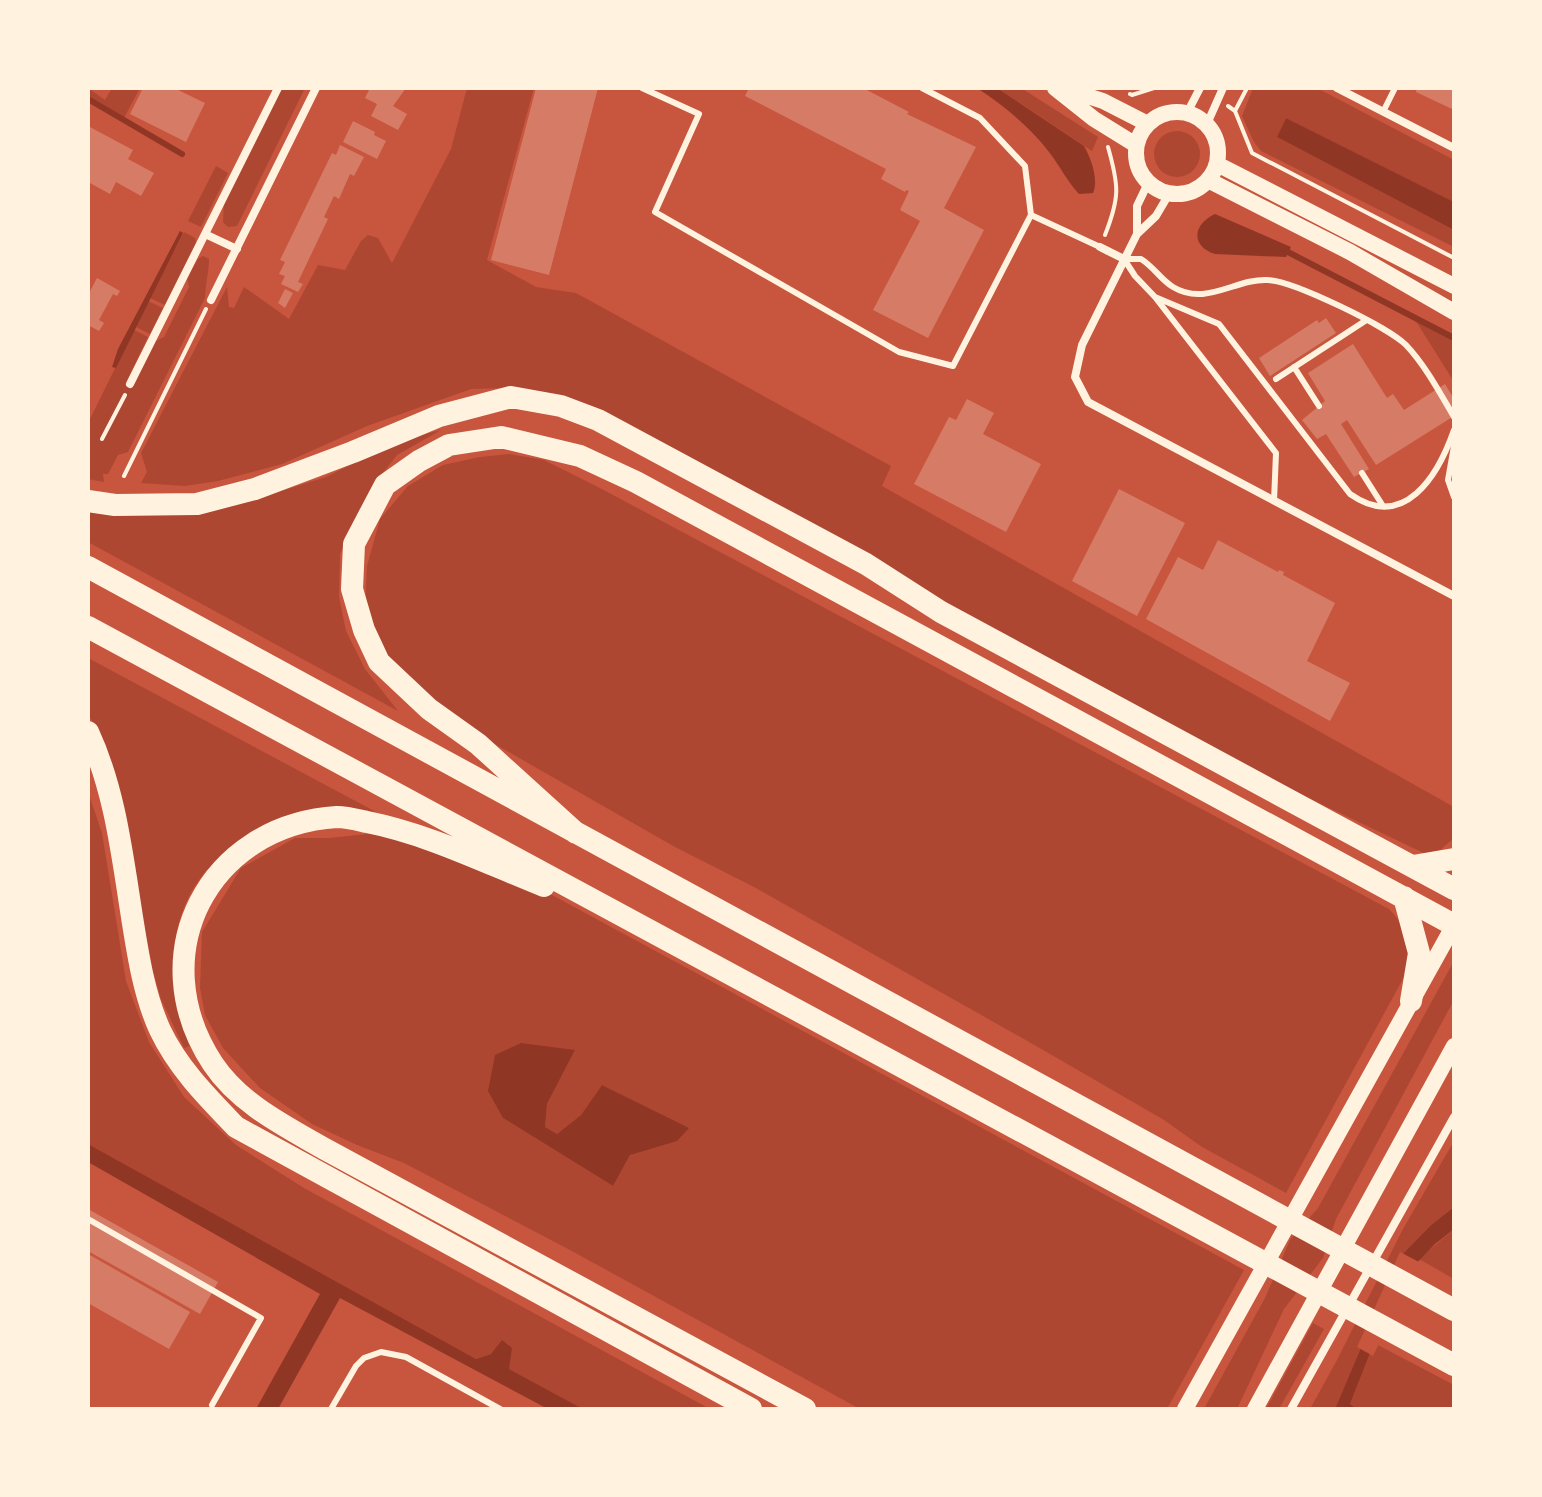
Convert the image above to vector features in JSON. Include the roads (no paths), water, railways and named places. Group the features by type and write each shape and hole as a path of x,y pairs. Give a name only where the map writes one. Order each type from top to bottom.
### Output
{"highway":[{"path":"88,501 143,506 197,504 255,489 439,416 511,397 561,406 598,420 866,564 941,612 1454,889"},
{"path":"576,833 478,744 419,700 379,662 364,630 352,589 354,544 385,485 449,445 501,437 580,456 636,482 1454,925"},
{"path":"96,572 1448,1307"},
{"path":"88,627 1454,1365"},
{"path":"88,732 99,757 115,812 141,971 160,1030 191,1081 236,1127 751,1409"},
{"path":"642,925 401,828 340,817 285,825 241,850 214,876 191,920 182,969 191,1023 214,1065 254,1107 805,1409"},
{"path":"1413,866 1454,859"},
{"path":"1404,897 1419,953 1411,1001"}],"main road":[{"path":"1055,88 1094,119 1136,145"},
{"path":"1063,88 1123,110 1148,124"},
{"path":"1187,113 1207,124 1215,136 1217,164 1208,180 1197,189 1183,194 1169,194 1148,183 1140,172 1136,145 1140,133 1159,115 1187,113"},
{"path":"1217,164 1454,286"},
{"path":"1208,180 1350,252 1454,312"},
{"path":"1185,1409 1454,925"},
{"path":"1255,1409 1454,1046"}],"street":[{"path":"130,384 278,88"},
{"path":"211,300 316,88"},
{"path":"1187,113 1200,88"},
{"path":"1207,124 1223,88"},
{"path":"1337,88 1454,148"},
{"path":"1137,234 1137,206 1148,183"},
{"path":"1169,194 1156,216 1137,234 1082,345 1075,377 1088,402 1454,596"},
{"path":"205,234 237,249"},
{"path":"1100,247 1124,259"},
{"path":"1291,1409 1454,1117"}],"lane":[{"path":"642,88 699,114 655,212 899,352 953,366 1031,215 1025,166 980,118 922,88"},
{"path":"1383,112 1395,88"},
{"path":"1031,215 1100,247"},
{"path":"1124,259 1276,453 1274,501"},
{"path":"1124,259 1141,259 1172,287 1184,292 1210,294 1270,280 1300,290 1365,321 1405,345 1454,417"},
{"path":"1155,297 1219,324 1350,494 1370,505 1383,506 1409,500 1422,490 1443,457 1454,430"},
{"path":"1276,379 1365,321"},
{"path":"1294,367 1319,406"},
{"path":"1454,446 1448,480 1454,497"},
{"path":"1362,473 1383,506"},
{"path":"88,1219 261,1318 212,1405"},
{"path":"331,1409 356,1366 364,1358 381,1352 406,1357 500,1409"}],"waterway":[{"path":"88,99 182,154"},
{"path":"1288,252 1454,338"}]}
